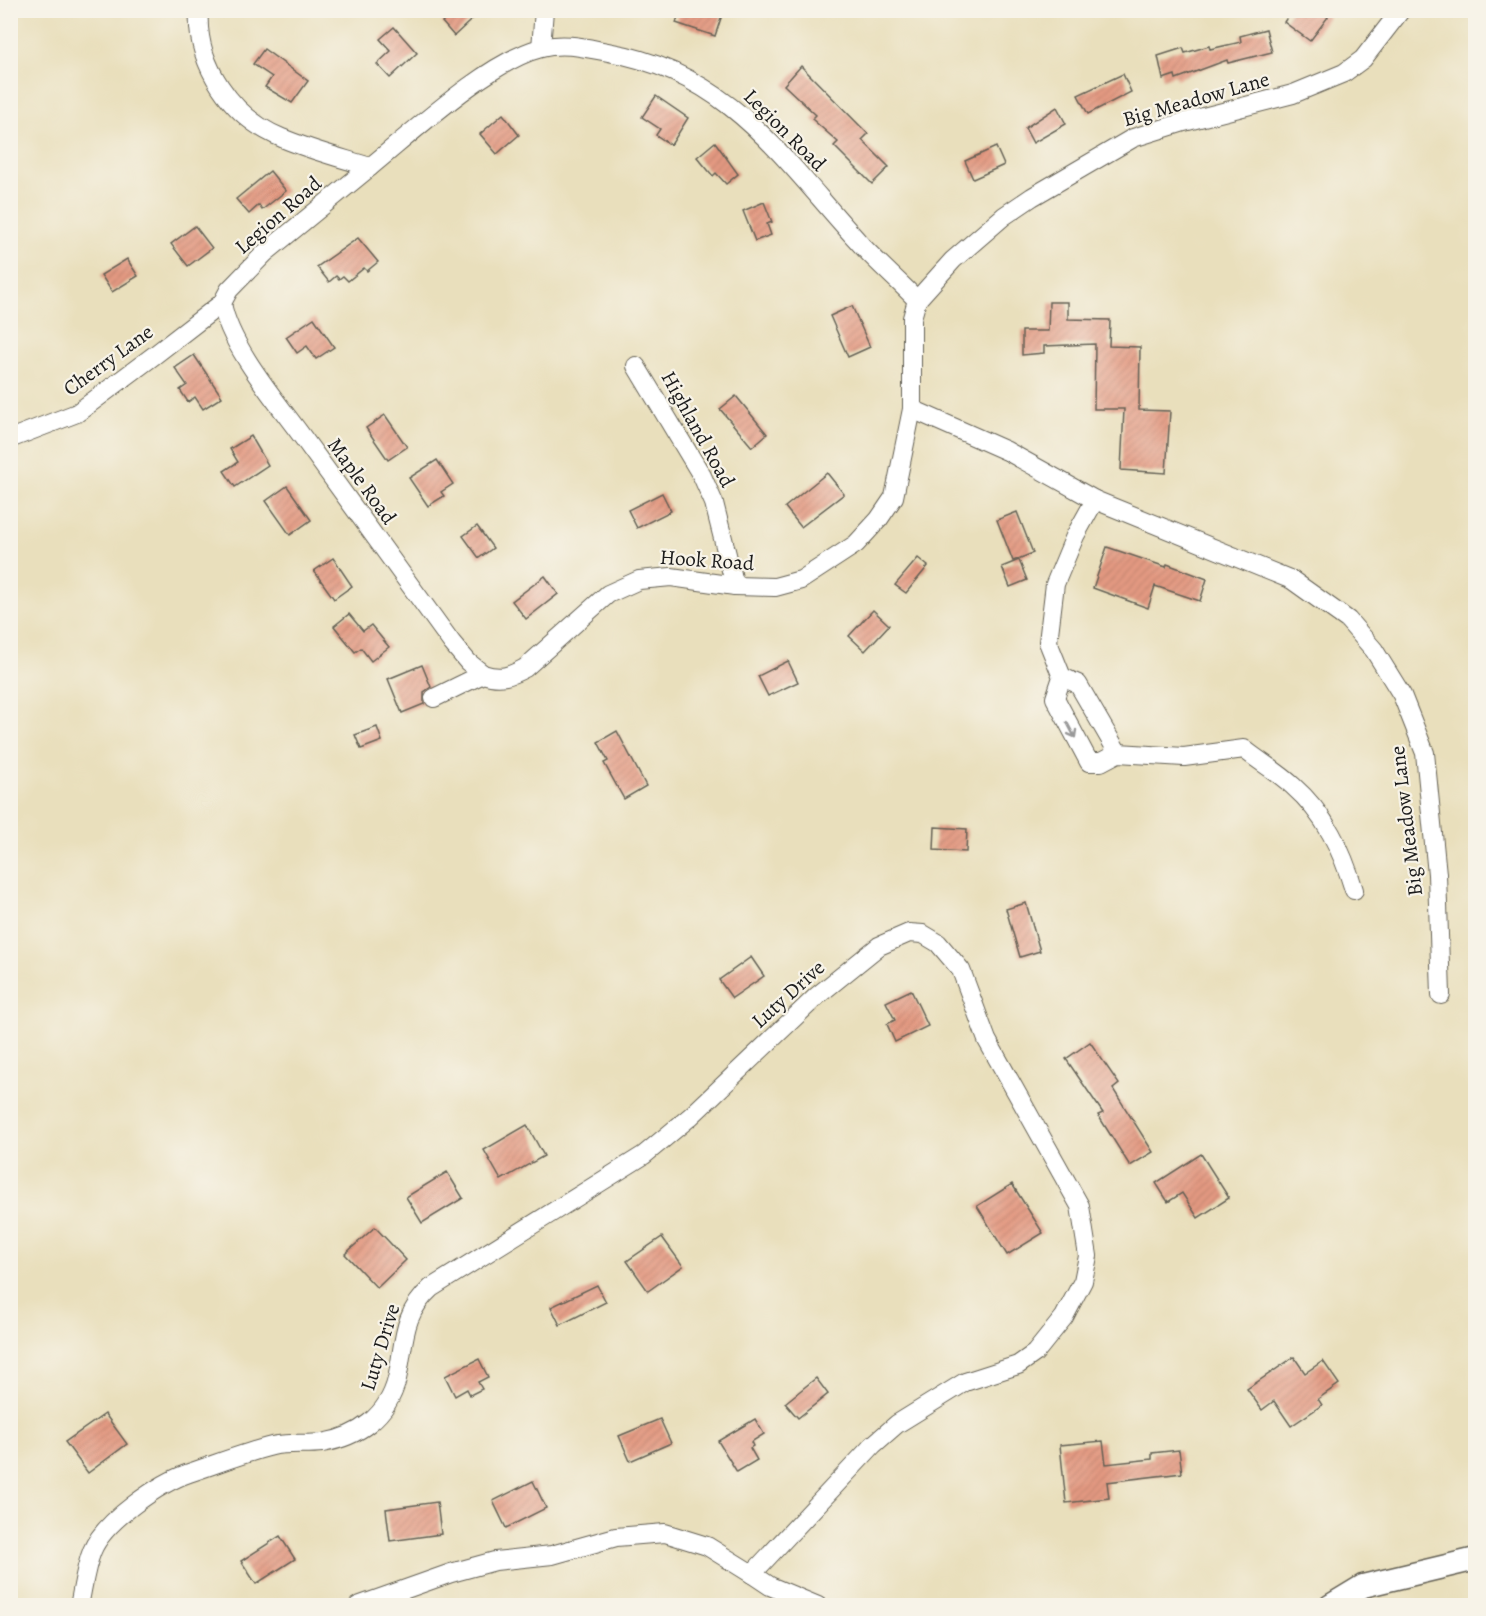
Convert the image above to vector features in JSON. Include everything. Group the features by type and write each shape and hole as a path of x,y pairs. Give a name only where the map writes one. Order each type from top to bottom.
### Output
{"street":[{"name":"Legion Road","path":"200,10 200,40 213,77 249,118 280,138 370,167"},
{"path":"541,48 544,10"},
{"name":"Big Meadow Lane","path":"917,300 952,260 1004,216 1097,157 1133,138 1184,122 1293,94 1344,74 1363,59 1401,10"},
{"name":"Legion Road","path":"222,303 229,291 265,253 452,100 511,59 541,48 572,45 627,55 672,70 704,86 736,109 765,136 858,242 917,300"},
{"path":"912,409 912,318 917,300"},
{"name":"Cherry Lane","path":"12,438 77,413 222,303"},
{"name":"Maple Road","path":"222,303 224,318 231,334 271,393 452,643 483,675"},
{"name":"Highland Road","path":"636,366 702,476 714,503 735,586"},
{"name":"Big Meadow Lane","path":"912,409 1007,451 1095,500 1292,580 1348,620 1374,650 1402,695 1425,753 1437,874 1441,995"},
{"name":"Hook Road","path":"434,698 483,675 497,679 511,676 525,668 608,594 639,579 671,577 735,586 775,587 801,580 856,544 879,519 894,498 912,409"},
{"path":"1095,500 1075,536 1055,584 1048,642 1062,676 1055,698 1089,762 1101,762 1118,753 1184,757 1244,749 1293,785 1312,804 1340,850 1354,890"},
{"path":"1062,676 1078,684 1118,753"},
{"name":"Luty Drive","path":"79,1605 92,1550 106,1528 178,1477 273,1445 322,1443 354,1434 378,1416 390,1400 397,1379 400,1348 409,1317 417,1300 472,1262 644,1155 691,1116 817,996 879,946 909,933 922,934 938,943 961,970 987,1040 1080,1206 1088,1256 1083,1281 1064,1317 1035,1353 1018,1365 965,1382 897,1424 873,1445 752,1574"},
{"path":"358,1605 451,1573 495,1561 552,1554 616,1537 665,1533 707,1546 770,1586 818,1605"},
{"path":"1330,1605 1363,1586 1476,1559"}],"building":[{"path":"455,10 482,10 454,36 442,22"},
{"path":"680,10 709,10 722,15 715,36 676,23"},
{"path":"1292,10 1319,10 1328,17 1310,41 1284,22"},
{"path":"394,27 417,53 390,78 377,64 391,51 380,39"},
{"path":"1266,29 1272,52 1228,63 1227,60 1176,79 1175,75 1163,79 1158,56 1183,48 1185,53 1209,46 1210,49 1241,42 1240,36"},
{"path":"264,49 308,81 292,103 265,87 272,77 253,64"},
{"path":"801,66 868,134 862,140 889,167 872,184 834,146 838,142 812,119 816,115 784,85"},
{"path":"1123,74 1131,92 1088,114 1078,95"},
{"path":"656,96 688,118 671,145 656,135 660,129 642,117"},
{"path":"1057,107 1066,124 1033,143 1025,128"},
{"path":"503,114 519,135 497,154 480,134"},
{"path":"715,142 738,174 726,184 716,173 713,176 697,157"},
{"path":"996,147 1004,165 973,179 965,161"},
{"path":"270,171 286,191 262,210 259,205 249,214 236,199"},
{"path":"764,202 772,222 767,224 771,235 755,241 743,211"},
{"path":"195,226 212,248 188,266 171,244"},
{"path":"358,238 378,262 367,271 364,268 348,281 343,276 339,279 336,276 329,282 317,267"},
{"path":"127,259 138,276 112,292 101,275"},
{"path":"1049,302 1068,302 1068,319 1110,320 1109,346 1140,347 1139,410 1170,411 1166,473 1121,470 1124,409 1094,409 1095,344 1044,346 1044,353 1022,355 1022,331 1048,331"},
{"path":"852,306 870,347 848,357 830,316"},
{"path":"314,318 334,347 316,359 307,346 297,353 286,337"},
{"path":"194,355 222,397 203,409 195,397 188,402 180,390 187,385 175,368"},
{"path":"736,396 767,434 752,447 720,409"},
{"path":"385,415 407,447 388,460 366,428"},
{"path":"251,436 268,465 235,487 224,471 238,462 230,449"},
{"path":"437,460 453,484 441,492 444,496 428,506 409,478"},
{"path":"827,473 844,494 801,527 785,507"},
{"path":"287,486 311,520 290,535 266,501"},
{"path":"662,493 671,511 637,528 628,510"},
{"path":"1017,512 1033,553 1013,561 997,520"},
{"path":"477,526 493,548 479,558 463,536"},
{"path":"1107,547 1166,567 1167,564 1207,579 1200,601 1155,586 1148,608 1093,588"},
{"path":"333,558 352,586 334,599 314,571"},
{"path":"918,558 928,566 906,593 895,585"},
{"path":"1019,560 1027,580 1010,587 1002,567"},
{"path":"545,576 558,594 526,619 512,601"},
{"path":"873,610 889,625 865,651 849,636"},
{"path":"349,614 363,631 371,625 389,647 371,661 361,648 355,652 334,626"},
{"path":"788,661 798,682 768,696 758,676"},
{"path":"422,665 431,687 424,692 424,704 402,713 388,679"},
{"path":"377,727 382,741 361,749 355,735"},
{"path":"617,731 646,786 624,799 604,763 608,761 598,742"},
{"path":"935,827 967,829 966,852 934,850"},
{"path":"1026,903 1040,951 1020,957 1006,909"},
{"path":"751,957 764,976 732,998 719,980"},
{"path":"911,990 928,1026 895,1042 887,1024 895,1020 886,1002"},
{"path":"1090,1042 1119,1084 1113,1089 1153,1152 1130,1166 1098,1115 1103,1113 1066,1059"},
{"path":"527,1125 544,1156 501,1180 484,1150"},
{"path":"1201,1154 1229,1198 1198,1218 1182,1193 1168,1202 1156,1183"},
{"path":"447,1172 463,1198 422,1223 406,1197"},
{"path":"1012,1184 1043,1233 1007,1255 977,1206"},
{"path":"375,1227 406,1260 377,1288 345,1254"},
{"path":"662,1237 683,1266 648,1291 627,1261"},
{"path":"597,1285 606,1302 560,1325 551,1307"},
{"path":"1294,1357 1305,1373 1323,1361 1339,1384 1318,1399 1322,1405 1291,1426 1274,1401 1262,1410 1247,1389"},
{"path":"479,1359 488,1377 478,1382 482,1389 470,1395 467,1389 455,1396 445,1376"},
{"path":"816,1378 828,1394 798,1418 785,1403"},
{"path":"105,1414 127,1444 88,1473 65,1442"},
{"path":"660,1419 671,1443 630,1461 619,1436"},
{"path":"755,1419 764,1434 751,1442 753,1446 750,1448 757,1460 737,1472 718,1441"},
{"path":"1103,1441 1106,1464 1152,1459 1152,1453 1179,1450 1182,1473 1107,1482 1109,1498 1066,1503 1060,1445"},
{"path":"533,1481 546,1508 506,1528 493,1501"},
{"path":"437,1502 441,1534 390,1541 386,1509"},
{"path":"280,1536 295,1559 256,1584 241,1561"}]}
